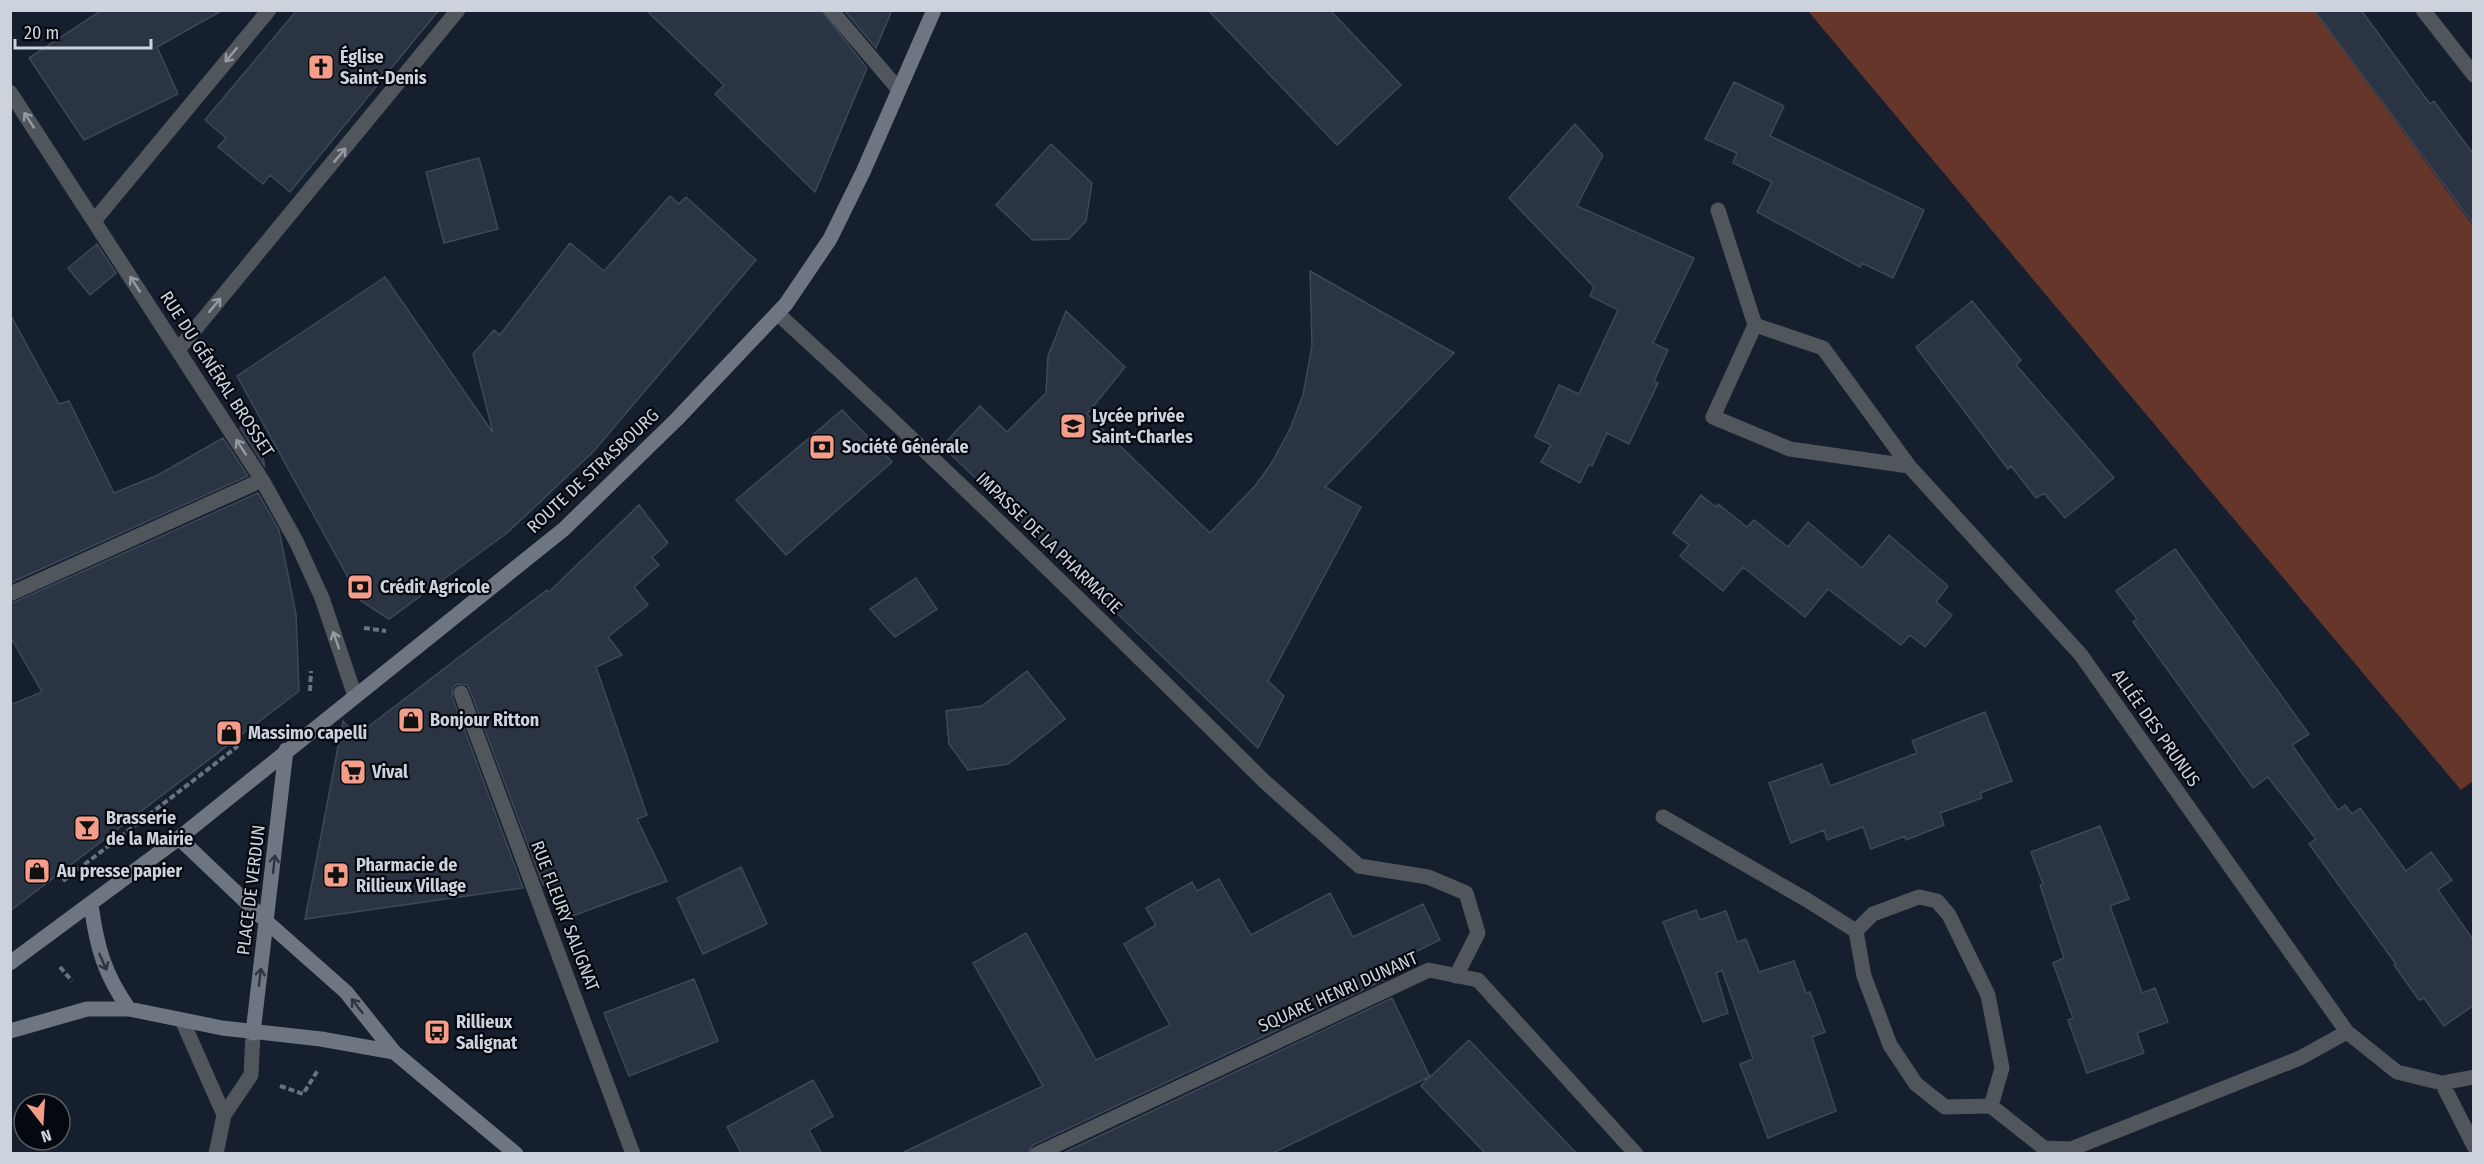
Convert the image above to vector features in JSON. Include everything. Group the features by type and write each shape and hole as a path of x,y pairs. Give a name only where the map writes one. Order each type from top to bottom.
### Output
{"main road":[{"name":"ROUTE DE STRASBOURG","path":"10,963 179,838 564,529 677,419 777,313 830,239 899,90 933,10"},
{"name":"PLACE DE VERDUN","path":"254,1033 286,750"},
{"path":"179,838 267,922 346,992 394,1052 516,1154"},
{"path":"91,905 97,948 117,992 129,1010"},
{"path":"10,1031 87,1009 129,1010 254,1033 321,1039 394,1052"}],"street":[{"path":"94,221 269,10"},
{"path":"178,350 458,10"},
{"path":"831,10 899,90"},
{"path":"2423,10 2474,75"},
{"name":"RUE DU GÉNÉRAL BROSSET","path":"10,92 262,480 296,541 322,598 355,696"},
{"path":"1718,210 1755,325 1713,417 1790,449 1909,466"},
{"name":"IMPASSE DE LA PHARMACIE","path":"777,313 891,417 1060,579 1264,781 1359,866 1428,877 1466,893 1478,933 1456,976"},
{"name":"ALLÉE DES PRUNUS","path":"1755,325 1823,348 1909,466 2081,656 2347,1032 2397,1072 2442,1083 2474,1077"},
{"path":"10,594 262,480"},
{"name":"RUE FLEURY SALIGNAT","path":"461,693 633,1154"},
{"path":"1663,817 1807,900 1856,932 1864,976 1890,1045 1916,1084 1945,1107 1991,1106 2044,1148 2072,1149 2300,1059 2347,1032"},
{"path":"1856,932 1873,914 1919,897 1937,901 1949,915 1988,995 2002,1068 1991,1106"},
{"name":"SQUARE HENRI DUNANT","path":"1037,1154 1428,970 1478,980 1636,1154"},
{"path":"182,1020 224,1115"},
{"path":"216,1154 224,1115 251,1075 254,1033"},
{"path":"2442,1083 2474,1146"}],"shaded area":[{"path":"1808,11 2314,11 2473,226 2473,781 2461,790"}],"building":[{"path":"102,10 223,10 157,47 178,94 84,140 29,58"},
{"name":"Église Saint-Denis","path":"297,10 439,10 290,192 270,175 263,184 218,147 226,138 205,120"},
{"path":"646,10 821,10 867,68 815,192 715,94 724,85"},
{"path":"844,10 892,10 876,48"},
{"path":"1208,10 1330,10 1401,85 1337,145"},
{"path":"2314,10 2361,10 2430,104 2434,101 2474,155 2474,225"},
{"path":"1734,82 1784,106 1770,136 1924,210 1893,278 1862,263 1860,267 1757,212 1772,182 1733,163 1737,153 1705,139"},
{"path":"1575,124 1603,155 1577,206 1694,258 1653,343 1668,350 1654,381 1658,383 1629,444 1607,433 1592,466 1589,464 1580,483 1541,462 1551,445 1535,437 1559,385 1579,394 1618,310 1590,296 1594,287 1509,198"},
{"path":"1051,144 1092,183 1086,221 1069,239 1033,240 996,205"},
{"path":"479,158 498,229 444,243 426,172"},
{"path":"670,196 679,204 686,197 756,260 593,452 507,533 389,619 361,601 237,376 385,277 493,433 473,354 494,330 500,335 570,243 604,271"},
{"path":"97,244 116,273 90,295 68,268"},
{"path":"1310,271 1454,353 1325,487 1361,507 1268,681 1284,696 1258,748 942,446 980,406 1007,432 1046,393 1048,356 1066,311 1125,367 1087,414 1210,533 1255,486 1271,464 1290,429 1303,395 1312,346"},
{"path":"1972,301 2021,360 2016,365 2114,478 2065,518 2044,493 2036,498 2011,466 2008,469 1916,347"},
{"path":"10,314 59,404 69,401 114,493 158,475 223,438 248,476 10,583"},
{"path":"842,410 892,462 786,555 736,500"},
{"path":"255,419 265,467 240,428"},
{"path":"258,493 279,530 296,614 299,691 10,911 10,705 42,692 10,636 10,604"},
{"path":"1701,495 1716,507 1718,504 1747,527 1754,520 1788,547 1808,522 1862,568 1889,535 1948,586 1936,602 1952,615 1925,647 1910,635 1901,645 1828,589 1805,617 1743,567 1723,591 1680,556 1689,545 1673,533"},
{"path":"639,505 668,543 652,557 659,565 634,587 648,605 608,637 622,655 596,667 647,815 637,819 667,881 567,918 553,884 543,885 470,690 467,685 458,684 453,687 452,696 523,888 305,919 343,721 356,736 547,590 549,592"},
{"path":"2175,549 2309,734 2292,745 2338,810 2345,805 2352,814 2360,808 2406,871 2431,852 2452,880 2438,890 2474,941 2474,1005 2444,1026 2424,998 2419,1000 2394,965 2396,964 2309,844 2316,839 2268,777 2253,788 2133,622 2137,619 2116,591"},
{"path":"916,578 937,609 895,637 870,609"},
{"path":"1027,671 1065,719 1008,764 968,770 949,744 946,711 982,706"},
{"path":"1985,712 2012,781 1980,793 1982,798 1940,813 1944,825 1906,840 1905,836 1871,849 1863,827 1827,840 1824,830 1791,843 1769,783 1822,764 1830,786 1917,753 1912,741"},
{"path":"2100,826 2129,899 2110,906 2142,993 2155,988 2168,1022 2137,1033 2144,1053 2087,1073 2068,1020 2073,1018 2053,963 2064,958 2040,885 2043,884 2031,852"},
{"path":"741,867 767,924 703,954 677,898"},
{"path":"1219,879 1251,935 1330,893 1353,937 1423,904 1440,940 1379,970 1384,980 1033,1145 1027,1154 900,1154 1043,1086 973,963 1026,933 1096,1060 1170,1025 1124,944 1156,925 1146,908 1192,882 1197,891"},
{"path":"1696,910 1700,920 1726,911 1737,942 1746,939 1759,972 1794,961 1806,993 1810,992 1825,1032 1812,1037 1836,1111 1768,1138 1740,1064 1753,1059 1722,970 1716,973 1728,1013 1703,1022 1663,922"},
{"path":"694,979 718,1041 629,1076 604,1013"},
{"path":"1392,998 1430,1077 1469,1040 1577,1154 1486,1154 1421,1086 1429,1077 1271,1154 1061,1154"},
{"path":"813,1080 833,1116 809,1130 822,1154 742,1154 727,1127"}],"place":[{"name":"Église Saint-Denis","path":"321,67"},
{"name":"Lycée privée Saint-Charles","path":"1073,426"},
{"name":"Société Générale","path":"822,447"},
{"name":"Crédit Agricole","path":"360,587"},
{"name":"Bonjour Ritton","path":"411,720"},
{"name":"Massimo capelli","path":"229,733"},
{"name":"Vival","path":"353,772"},
{"name":"Brasserie de la Mairie","path":"87,828"},
{"name":"Au presse papier","path":"37,871"},
{"name":"Pharmacie de Rillieux Village","path":"336,875"},
{"name":"Rillieux Salignat","path":"437,1032"}]}
